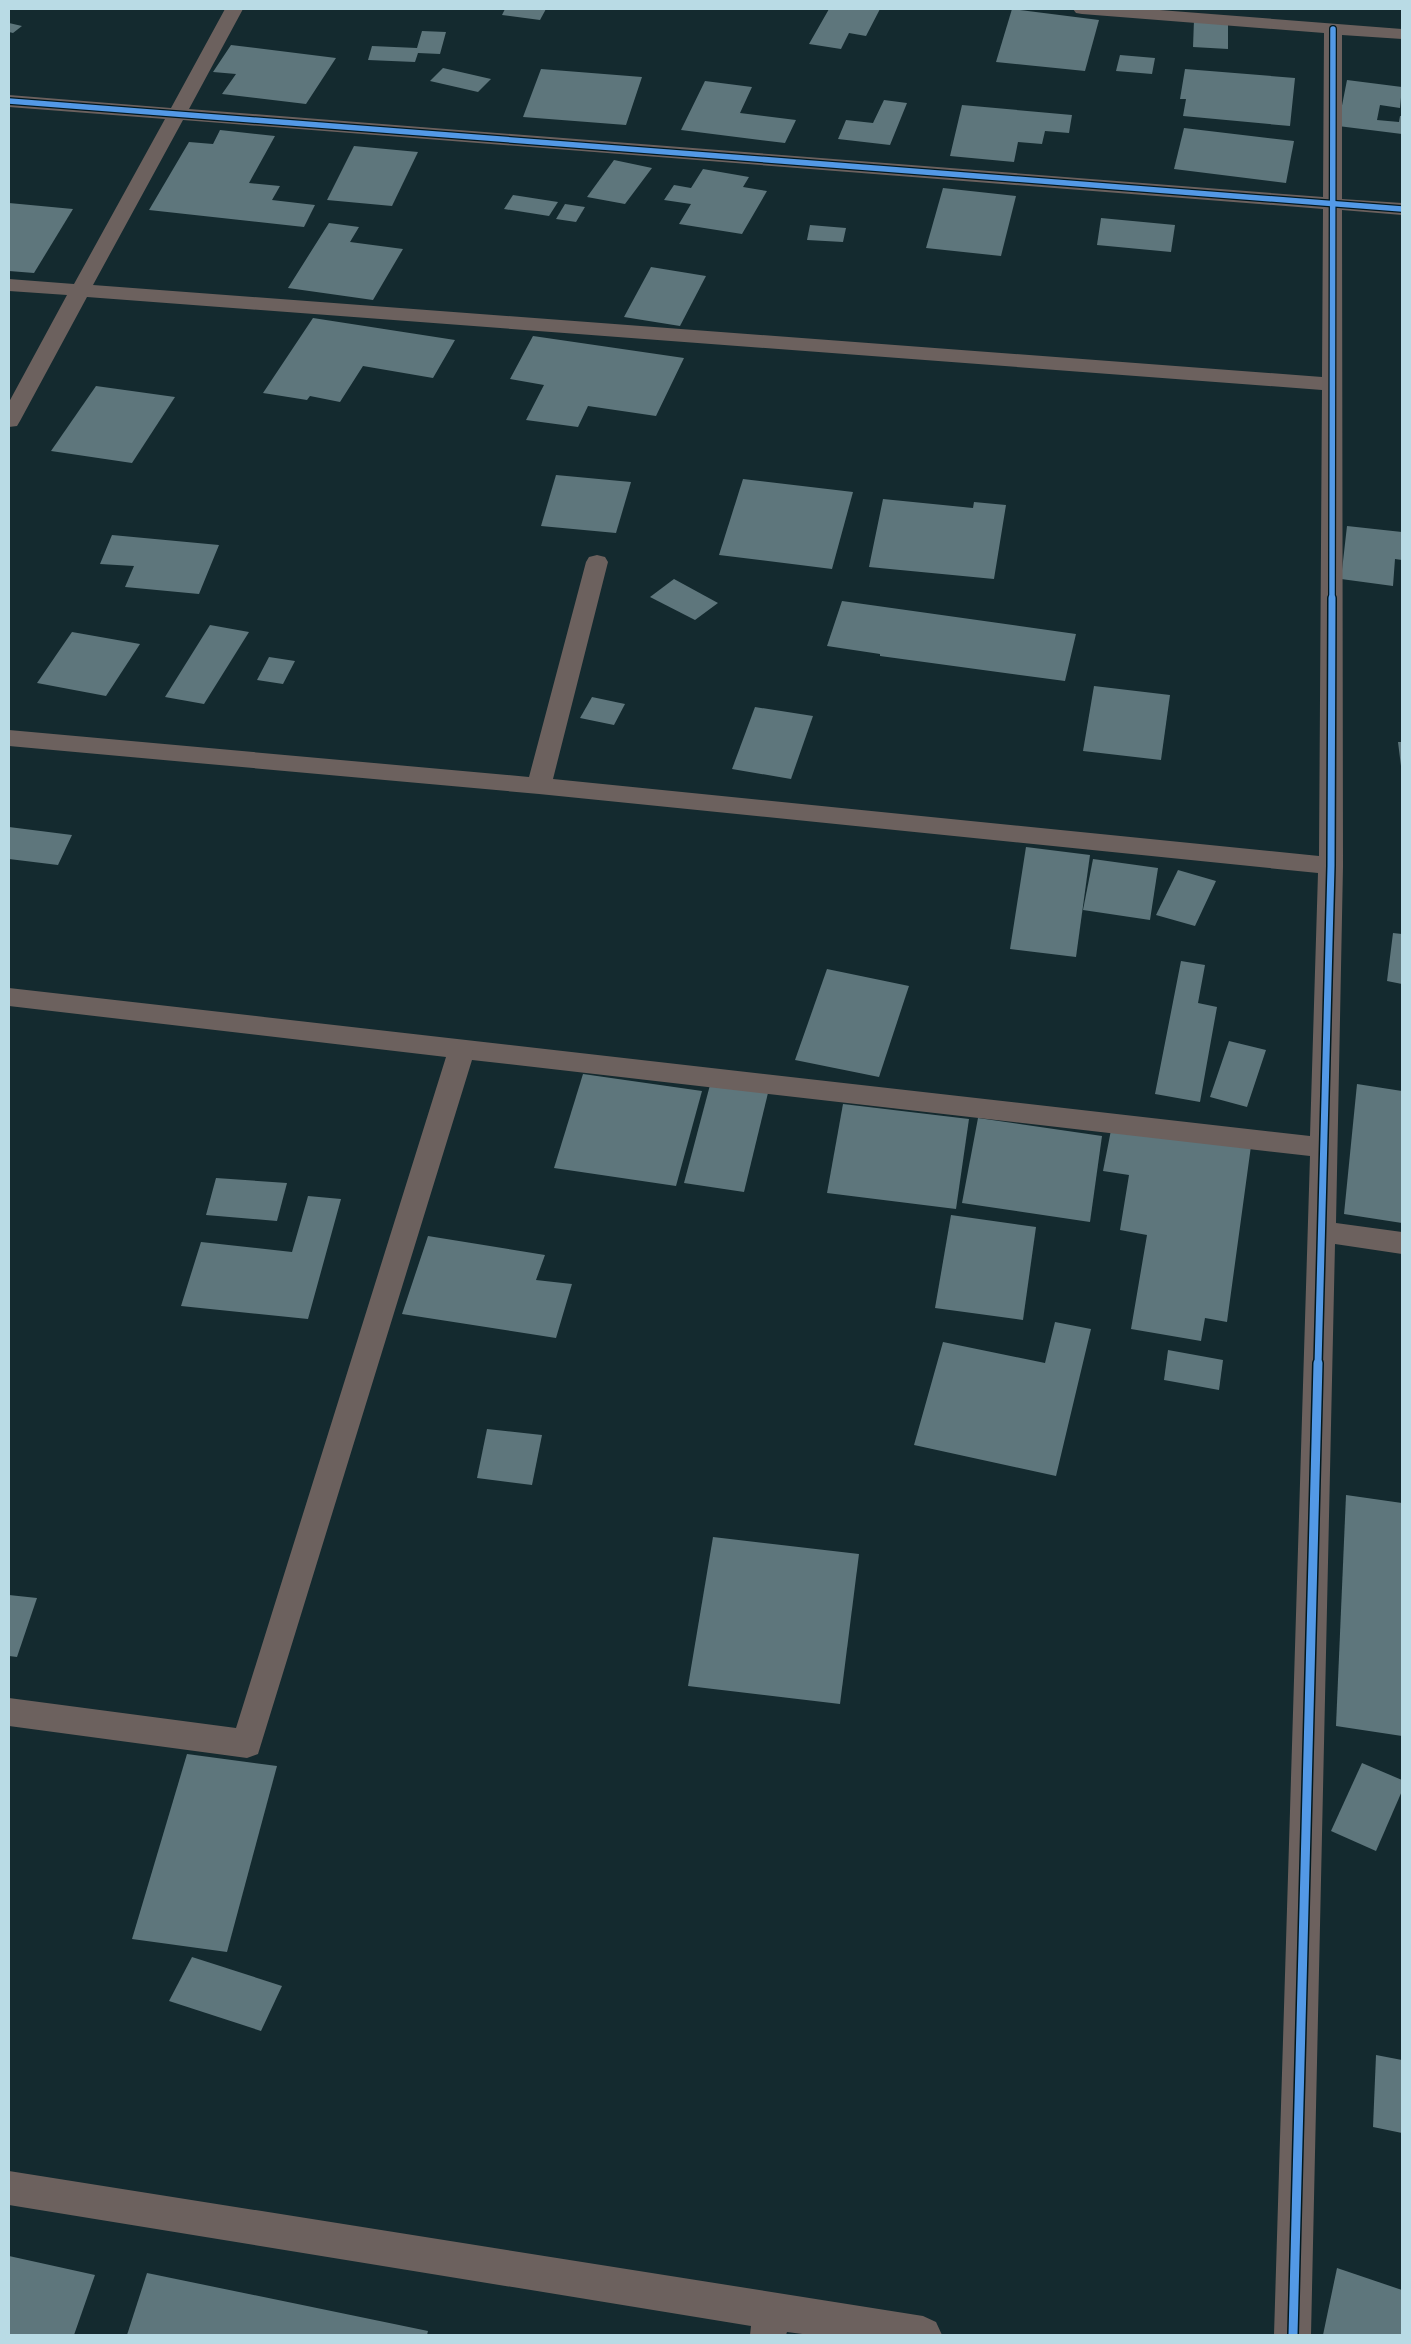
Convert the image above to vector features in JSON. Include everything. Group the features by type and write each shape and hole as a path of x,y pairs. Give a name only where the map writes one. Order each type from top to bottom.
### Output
{"street":[{"path":"9,421 234,9"},
{"path":"1082,9 1402,34"},
{"path":"1292,2335 1331,866 1332,29"},
{"path":"9,101 1402,210"},
{"path":"9,285 1331,384"},
{"path":"539,786 597,562"},
{"path":"9,738 539,786 1331,866"},
{"path":"9,997 1324,1148"},
{"path":"9,1712 247,1744 462,1049"},
{"path":"1321,1231 1402,1243"},
{"path":"9,2188 769,2323 923,2335"}],"building":[{"path":"505,9 546,9 540,20 502,15"},
{"path":"829,9 880,9 866,36 849,33 841,49 809,44"},
{"path":"1012,9 1099,20 1085,71 996,62"},
{"path":"1194,20 1228,22 1228,49 1193,47"},
{"path":"9,23 22,26 13,33 9,32"},
{"path":"422,31 446,32 440,54 418,53 415,62 368,60 372,46 417,48"},
{"path":"231,45 336,58 306,104 222,94 236,74 213,72"},
{"path":"1120,55 1155,58 1152,74 1116,71"},
{"path":"443,68 491,79 478,92 430,81"},
{"path":"541,69 642,77 626,125 523,117"},
{"path":"1185,69 1295,78 1290,126 1183,116 1186,99 1180,99"},
{"path":"1347,80 1402,87 1400,108 1380,105 1377,120 1399,122 1400,116 1402,116 1402,134 1338,126"},
{"path":"705,81 752,87 740,113 796,120 785,143 681,130"},
{"path":"884,100 907,103 890,145 838,139 846,120 873,123"},
{"path":"962,105 1072,115 1069,133 1045,131 1042,144 1018,142 1014,162 950,156"},
{"path":"1184,128 1294,141 1286,183 1174,169"},
{"path":"220,130 275,136 249,183 280,186 272,200 315,205 304,227 149,210 189,142 213,144"},
{"path":"354,146 418,152 392,206 327,200"},
{"path":"614,160 652,168 625,204 587,197"},
{"path":"703,169 749,177 743,187 767,191 742,234 679,224 691,204 664,200 674,185 691,188"},
{"path":"943,188 1016,196 1001,256 926,248"},
{"path":"513,195 558,202 549,216 504,209"},
{"path":"9,203 73,209 34,273 9,271"},
{"path":"565,204 585,207 576,222 556,219"},
{"path":"1101,218 1175,225 1171,252 1097,245"},
{"path":"329,223 359,227 350,242 403,249 373,300 288,288"},
{"path":"810,225 846,228 843,242 807,240"},
{"path":"651,267 706,276 680,326 624,317"},
{"path":"313,318 455,340 433,378 363,366 340,402 310,396 307,400 263,393"},
{"path":"533,336 684,358 656,416 588,406 578,427 526,420 544,385 510,379"},
{"path":"96,386 175,397 132,463 51,451"},
{"path":"556,475 631,482 616,533 541,526"},
{"path":"743,479 853,492 832,569 719,555"},
{"path":"883,499 973,508 974,502 1006,505 994,579 869,567"},
{"path":"1347,526 1402,532 1402,560 1395,559 1393,586 1341,579"},
{"path":"112,535 219,545 199,594 125,587 134,566 100,564"},
{"path":"674,579 718,603 695,620 650,597"},
{"path":"842,601 1076,634 1065,681 880,656 880,654 827,646"},
{"path":"210,625 249,632 204,704 165,697"},
{"path":"72,632 140,644 106,696 37,683"},
{"path":"269,657 295,661 283,684 257,680"},
{"path":"1094,686 1170,695 1161,760 1083,751"},
{"path":"592,697 625,704 614,725 580,718"},
{"path":"755,707 813,716 791,779 732,769"},
{"path":"1398,742 1402,742 1402,766 1401,766"},
{"path":"9,827 72,835 58,865 9,859"},
{"path":"1026,847 1090,855 1076,957 1010,949"},
{"path":"1093,859 1158,868 1150,920 1083,910"},
{"path":"1178,870 1216,881 1195,926 1156,915"},
{"path":"1393,933 1402,934 1402,984 1387,981"},
{"path":"1181,961 1205,965 1198,1003 1217,1007 1200,1102 1155,1094"},
{"path":"827,969 909,986 879,1077 795,1060"},
{"path":"1229,1041 1266,1050 1247,1107 1210,1097"},
{"path":"583,1074 702,1091 676,1186 554,1168"},
{"path":"1357,1084 1402,1091 1402,1223 1344,1214"},
{"path":"710,1085 768,1093 744,1192 684,1183"},
{"path":"843,1104 969,1119 956,1209 827,1193"},
{"path":"978,1118 1102,1136 1090,1222 962,1203"},
{"path":"1112,1125 1251,1146 1227,1322 1205,1318 1201,1341 1131,1329 1147,1235 1120,1230 1129,1175 1103,1171"},
{"path":"216,1178 287,1183 277,1221 206,1215"},
{"path":"308,1196 341,1199 308,1319 181,1306 201,1242 292,1252"},
{"path":"951,1215 1036,1227 1023,1320 935,1308"},
{"path":"428,1236 545,1255 536,1280 572,1284 556,1338 402,1314"},
{"path":"1055,1322 1091,1329 1056,1476 914,1445 943,1342 1045,1363"},
{"path":"1168,1350 1223,1360 1219,1390 1164,1380"},
{"path":"487,1429 542,1435 532,1485 477,1478"},
{"path":"1346,1495 1402,1503 1402,1736 1336,1726"},
{"path":"713,1537 859,1554 840,1704 688,1686"},
{"path":"9,1595 37,1598 17,1657 9,1656"},
{"path":"187,1754 277,1766 227,1952 132,1939"},
{"path":"1362,1763 1402,1780 1402,1791 1376,1851 1331,1831"},
{"path":"192,1957 282,1986 261,2031 169,2001"},
{"path":"1376,2055 1402,2060 1402,2133 1373,2127"},
{"path":"9,2256 95,2275 74,2335 9,2335"},
{"path":"1337,2268 1402,2290 1402,2335 1323,2335"},
{"path":"147,2273 428,2331 427,2335 127,2335"}],"cycle path":[{"path":"1293,2335 1331,866 1333,29"},
{"path":"9,101 1402,209"}]}
